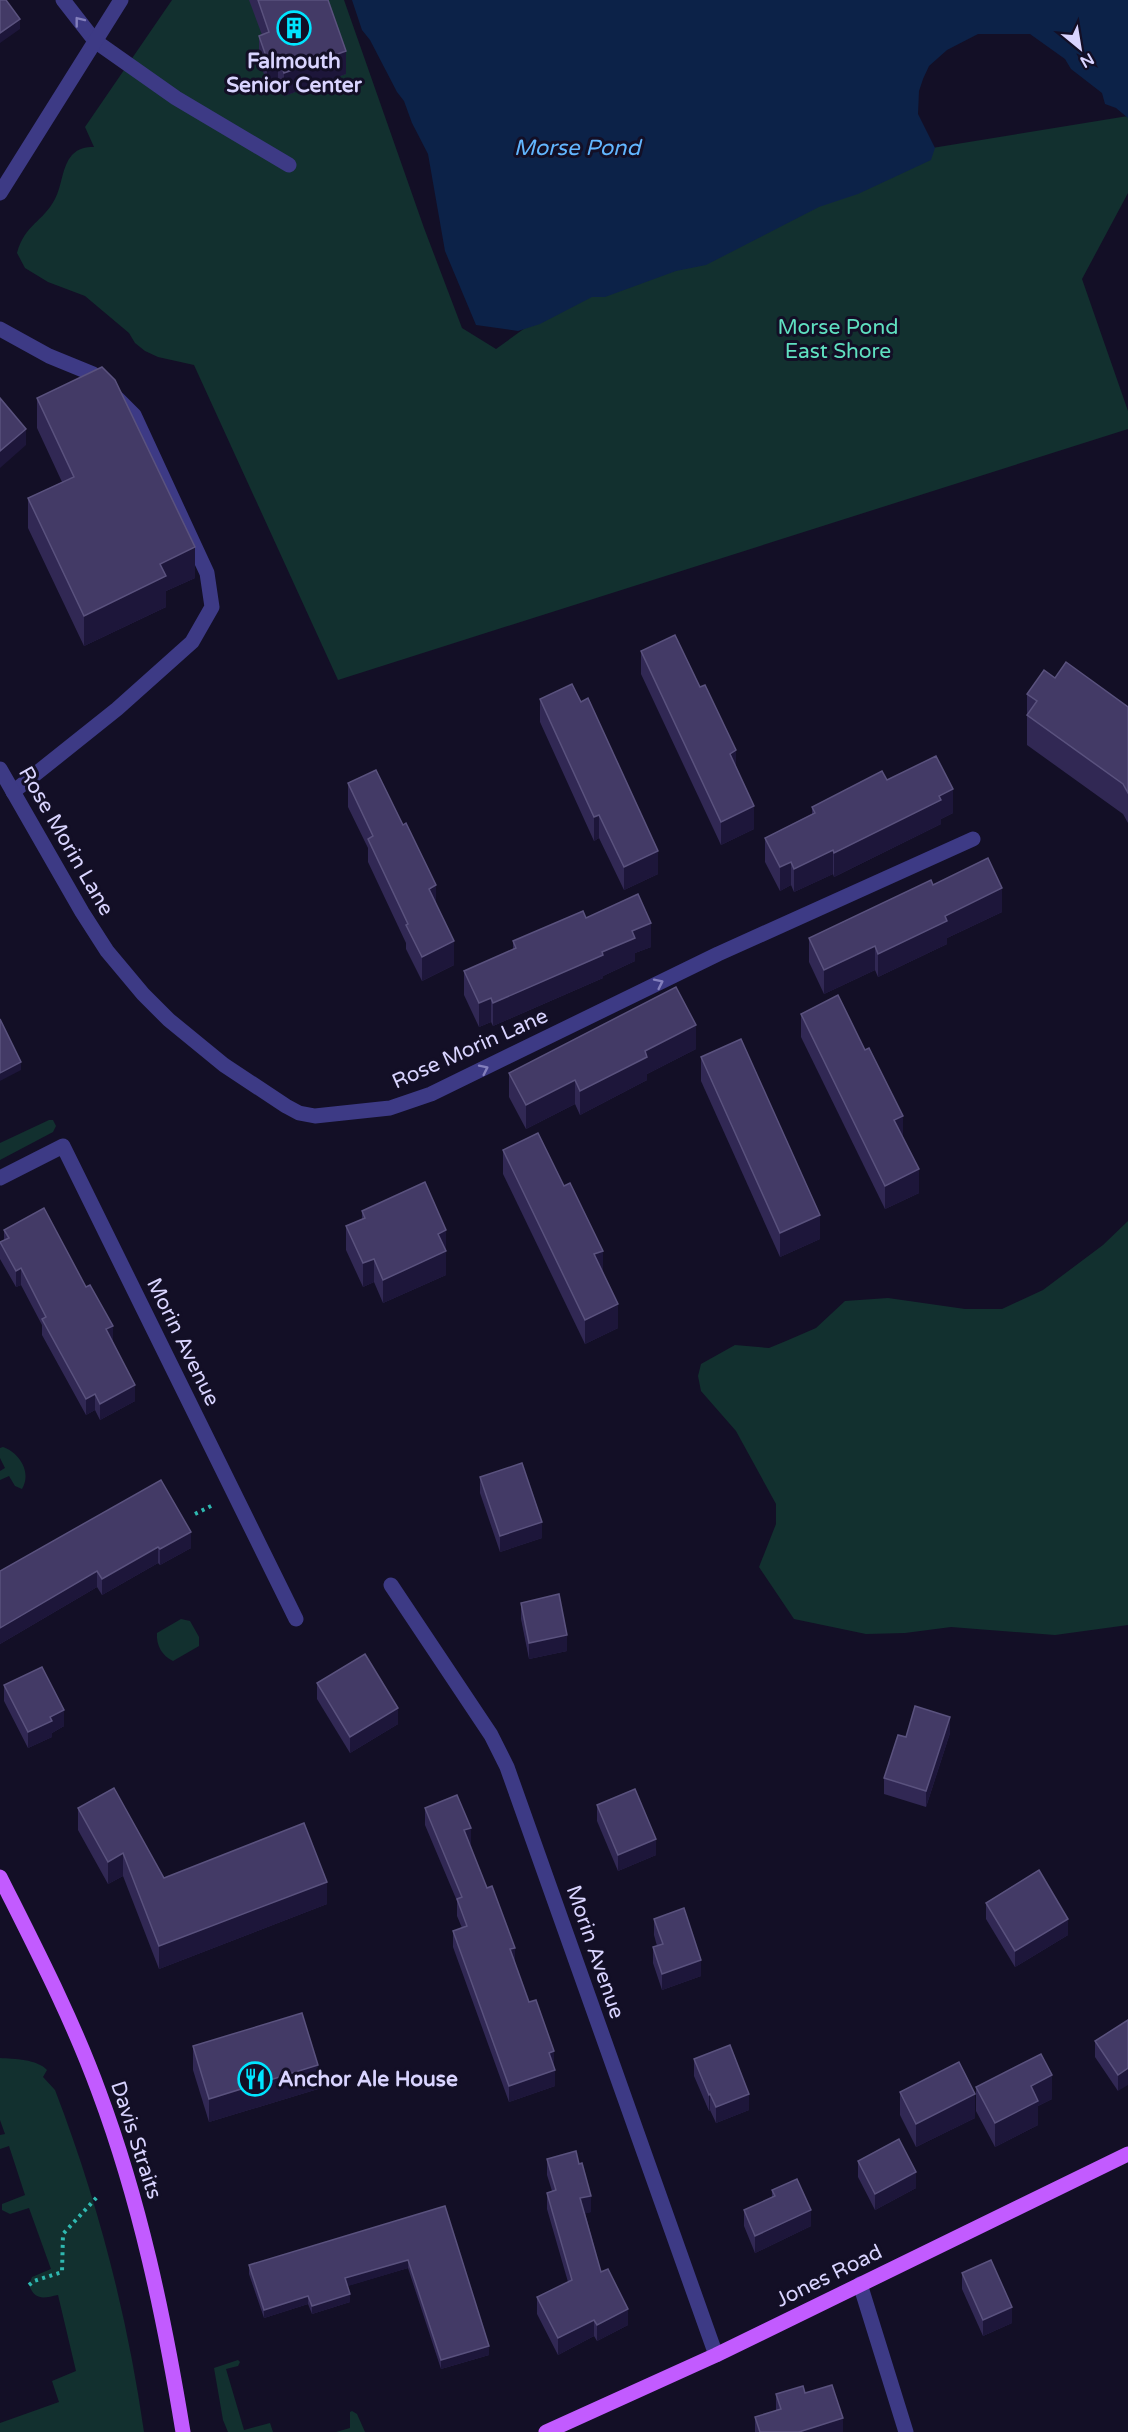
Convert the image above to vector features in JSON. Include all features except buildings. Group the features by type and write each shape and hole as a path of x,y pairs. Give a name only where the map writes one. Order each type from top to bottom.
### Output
{"main road":[{"name":"Davis Straits","path":"0,1877 62,2002 99,2091 116,2141 152,2268 183,2432"},
{"name":"Jones Road","path":"546,2432 716,2355 1128,2154"}],"street":[{"path":"63,0 96,41 176,98 289,165"},
{"path":"0,193 121,0"},
{"path":"0,329 49,356 93,374 134,415 207,573 212,607 192,642 117,709 13,792"},
{"name":"Rose Morin Lane","path":"0,769 76,902 107,951 143,994 169,1020 224,1065 286,1106 300,1113 315,1116 390,1108 431,1094 718,954 973,838"},
{"name":"Morin Avenue","path":"0,1178 63,1146 296,1619"},
{"name":"Morin Avenue","path":"391,1584 496,1743 507,1767 716,2355"},
{"path":"860,2284 906,2432"}],"path":[{"path":"29,2285 34,2281 62,2272 63,2234 97,2197"}],"green space":[{"name":"Morse Pond East Shore","path":"172,0 344,0 424,228 462,328 496,349 561,302 760,176 1128,116 1128,193 1082,279 1128,411 1128,429 338,680 194,365 158,357 145,351 135,343 129,333 85,296 48,282 25,268 17,253 29,229 55,199 64,170 72,155 80,149 94,147 85,127"},
{"path":"53,1120 56,1126 53,1132 0,1160 0,1143"},
{"path":"1128,1221 1128,1625 1055,1635 951,1627 905,1633 866,1634 794,1619 759,1567 776,1524 776,1504 736,1431 701,1391 698,1376 701,1364 735,1345 769,1348 816,1328 845,1301 888,1298 965,1309 1002,1309 1043,1290 1103,1245"},
{"path":"3,1447 15,1454 23,1464 26,1477 22,1489 15,1486 9,1476 0,1480 0,1471 5,1468 0,1458 0,1448"},
{"path":"181,1619 190,1621 199,1637 199,1646 173,1661 160,1650 157,1633"},
{"path":"0,2058 25,2060 43,2066 47,2070 43,2077 55,2090 98,2216 120,2301 144,2432 0,2432 0,2423 59,2402 52,2381 76,2371 58,2295 37,2296 29,2285 32,2277 51,2269 29,2208 10,2214 2,2210 2,2204 25,2195 9,2146 0,2149 0,2135 5,2134 0,2120"},
{"path":"238,2360 240,2362 238,2366 226,2369 244,2430 270,2423 273,2432 228,2432 223,2420 214,2368"},
{"path":"350,2412 357,2414 365,2432 336,2432 350,2428"}],"water":[{"name":"Morse Pond","path":"352,0 1128,0 1128,118 1116,108 1105,104 1102,93 1071,69 1065,59 1030,34 978,34 947,50 929,66 923,79 919,91 918,114 935,148 931,160 858,194 819,207 706,265 676,271 605,297 592,297 540,324 518,331 476,325 445,251 428,154 404,101 362,30"}],"place":[{"name":"Falmouth Senior Center","path":"294,28"},
{"name":"Anchor Ale House","path":"255,2079"}]}
